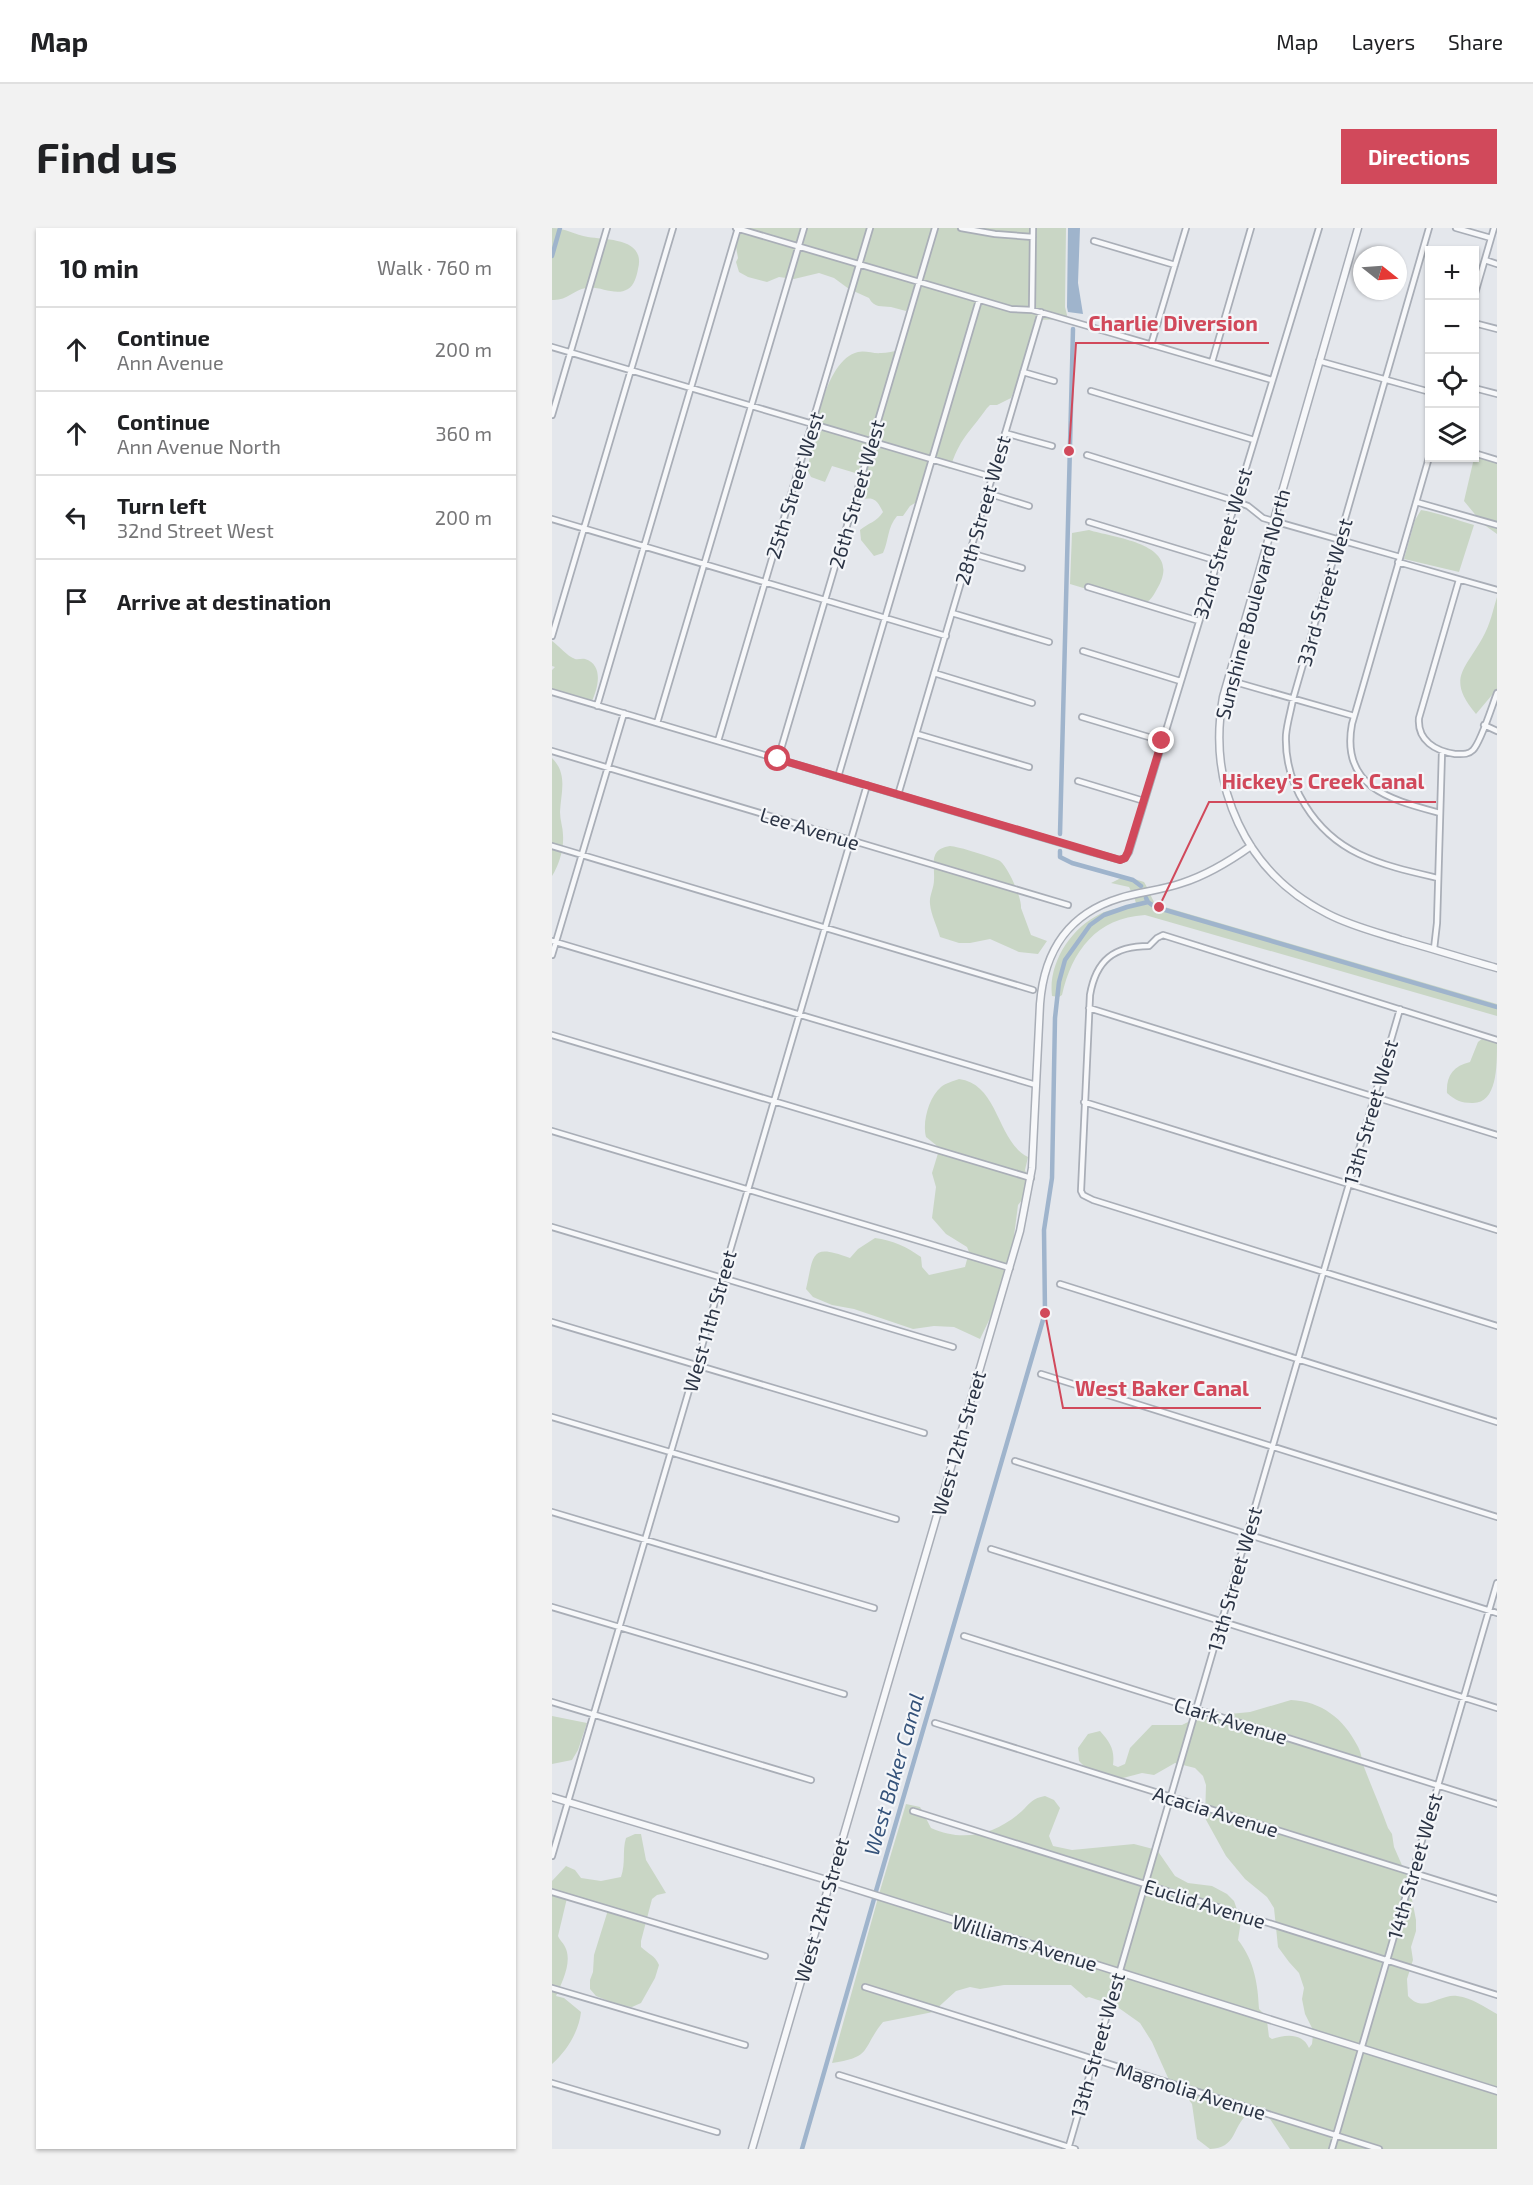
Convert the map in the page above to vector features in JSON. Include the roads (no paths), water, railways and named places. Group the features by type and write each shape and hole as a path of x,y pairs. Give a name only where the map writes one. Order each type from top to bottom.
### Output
{"street":[{"path":"552,415 607,228"},
{"path":"552,636 673,228"},
{"path":"597,706 738,228 979,300 1016,310 1041,312 1272,380"},
{"path":"657,723 804,228"},
{"name":"25th Street West","path":"718,741 870,228"},
{"name":"26th Street West","path":"778,759 935,228"},
{"path":"961,228 1033,237"},
{"path":"1032,310 1033,228"},
{"path":"1151,345 1186,228"},
{"path":"1212,362 1251,228"},
{"name":"32nd Street West","path":"898,795 1090,852 1120,860 1125,858 1318,228"},
{"name":"Sunshine Boulevard North","path":"1358,228 1227,680 1220,722 1221,769 1234,815 1251,846 1288,888 1323,912 1361,928 1497,968"},
{"name":"33rd Street West","path":"1429,228 1293,699 1287,732 1288,759 1298,793 1316,820 1338,841 1357,853 1438,878"},
{"path":"1456,228 1491,238"},
{"path":"1479,280 1494,228"},
{"path":"1094,241 1175,265"},
{"path":"1485,260 1497,264"},
{"path":"838,777 979,300"},
{"name":"28th Street West","path":"898,795 1041,312"},
{"path":"1479,324 1497,329"},
{"path":"552,347 992,477"},
{"path":"1319,361 1425,391"},
{"path":"1023,372 1054,381"},
{"path":"1479,389 1497,394"},
{"path":"1091,391 1254,440"},
{"path":"1005,432 1052,446"},
{"path":"1087,455 1235,501 1248,506 1259,516 1274,521 1339,539 1459,580 1497,590"},
{"path":"1479,455 1497,460"},
{"path":"1428,462 1350,736 1352,756 1367,783 1380,794 1396,801 1440,813"},
{"path":"987,493 1029,506"},
{"path":"1416,502 1497,525"},
{"path":"552,519 945,636"},
{"path":"1089,522 1217,561"},
{"path":"970,553 1022,568"},
{"path":"1459,580 1419,718 1419,728 1432,747 1442,751 1468,753 1476,746 1497,693"},
{"path":"1088,587 1199,621"},
{"path":"952,613 1049,642"},
{"path":"1083,651 1180,681"},
{"path":"934,674 1032,703"},
{"path":"1227,680 1354,716"},
{"path":"552,692 898,795"},
{"path":"552,955 554,941 624,713"},
{"path":"1082,717 1162,741"},
{"path":"1484,725 1497,732"},
{"path":"916,734 1029,767"},
{"name":"Lee Avenue","path":"552,751 1068,905"},
{"path":"1434,950 1442,751"},
{"path":"1078,781 1144,801"},
{"name":"West 11th Street","path":"552,1856 867,785"},
{"path":"552,846 1033,990"},
{"name":"West 12th Street","path":"752,2149 1024,1217 1030,1178 1040,1004 1044,974 1052,952 1069,928 1080,918 1103,904 1122,897 1190,881 1219,867 1251,846"},
{"path":"1497,1040 1163,935 1149,946 1122,949 1105,960 1095,975 1089,1008 1081,1191 1083,1195 1497,1326"},
{"path":"554,941 1036,1085"},
{"path":"1089,1008 1497,1135"},
{"name":"13th Street West","path":"1068,2148 1400,1009"},
{"path":"552,1035 1030,1178"},
{"path":"1084,1102 1497,1230"},
{"path":"552,1131 1010,1268"},
{"path":"552,1227 953,1347"},
{"path":"1060,1284 1497,1422"},
{"path":"552,1322 924,1433"},
{"path":"1041,1374 1497,1517"},
{"path":"552,1417 896,1519"},
{"path":"1015,1461 1497,1613"},
{"path":"552,1512 874,1608"},
{"path":"991,1549 1497,1708"},
{"name":"14th Street West","path":"1332,2149 1497,1583"},
{"path":"552,1607 844,1694"},
{"name":"Clark Avenue","path":"964,1636 1497,1804"},
{"path":"552,1702 811,1780"},
{"name":"Acacia Avenue","path":"935,1723 1497,1899"},
{"name":"Williams Avenue","path":"552,1797 830,1881 1497,2091"},
{"name":"Euclid Avenue","path":"913,1811 1497,1995"},
{"path":"552,1892 765,1956"},
{"name":"Magnolia Avenue","path":"865,1987 1379,2149"},
{"path":"552,1988 745,2045"},
{"path":"839,2075 1075,2149"},
{"path":"552,2083 717,2132"}],"water":[{"path":"1068,228 1080,228 1078,283 1083,314 1068,312 1067,307"}],"waterway":[{"path":"552,256 560,228"},
{"path":"1060,834 1073,329"},
{"path":"1060,851 1060,857 1072,863 1133,880 1141,886"},
{"path":"1146,898 1155,907 1497,1007"},
{"name":"West Baker Canal","path":"876,1891 1045,1313 1044,1230 1052,1178 1055,1018 1059,982 1065,960 1090,925 1104,915 1148,902"},
{"name":"West Baker Canal","path":"802,2149 874,1899"}],"place":[{"name":"Charlie Diversion","path":"1069,451"},
{"name":"Hickey's Creek Canal","path":"1159,907"},
{"name":"West Baker Canal","path":"1045,1313"}]}
